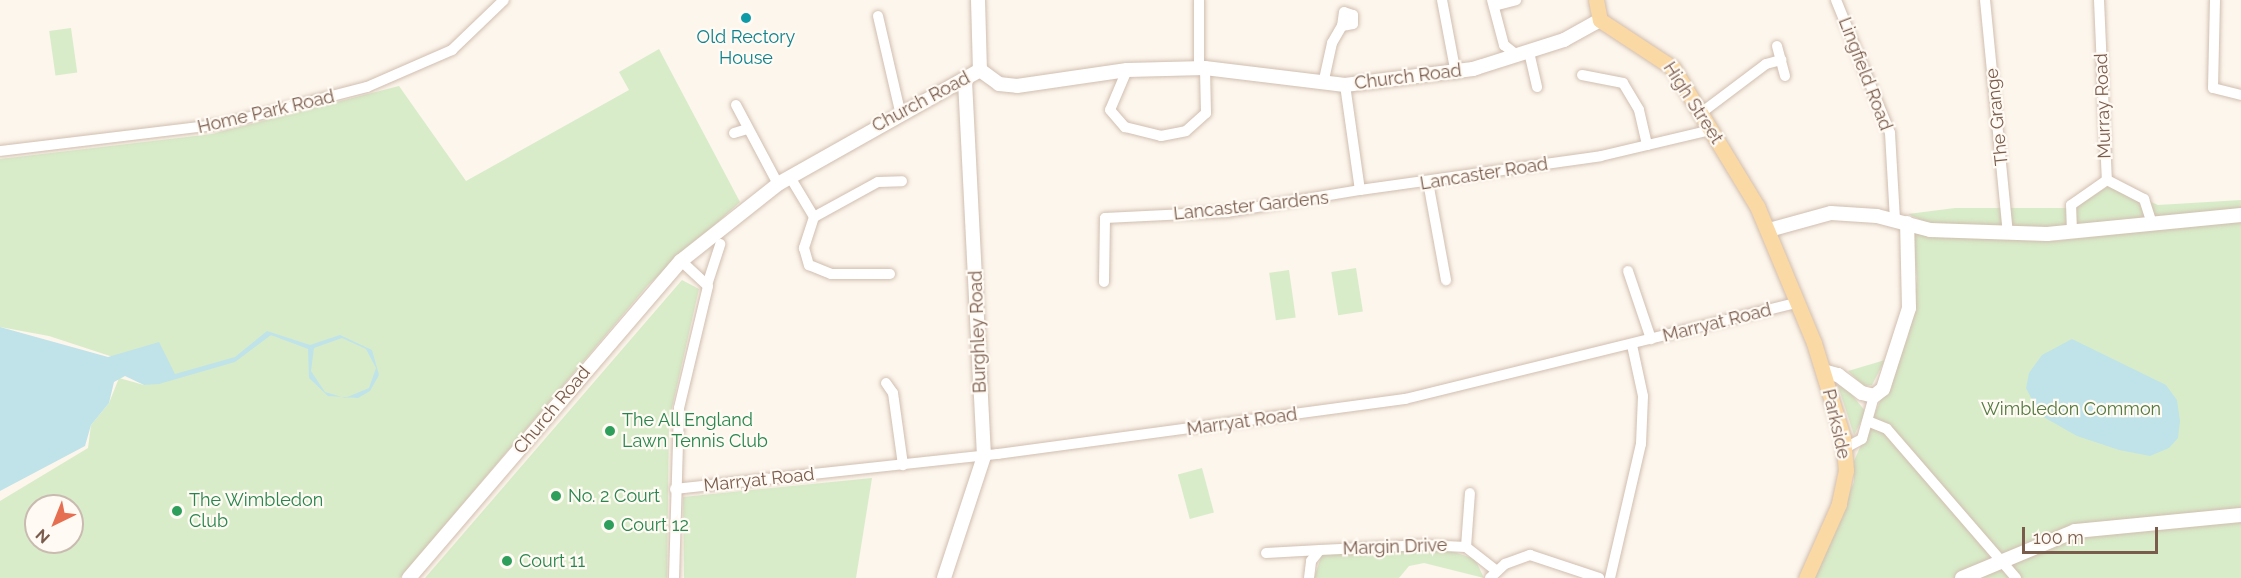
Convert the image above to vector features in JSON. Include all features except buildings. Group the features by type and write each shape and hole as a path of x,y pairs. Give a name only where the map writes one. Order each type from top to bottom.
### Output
{"main road":[{"path":"1596,0 1600,20"},
{"name":"High Street","path":"1600,20 1663,57 1701,113 1769,230 1799,302"},
{"name":"Parkside","path":"1799,302 1823,371 1845,448 1839,504 1806,578"}],"street":[{"name":"Home Park Road","path":"0,151 223,124 368,87 452,50 504,0"},
{"path":"978,0 980,70"},
{"path":"1127,70 1110,110 1125,127 1161,136 1186,131 1201,120 1207,110 1198,0"},
{"path":"1442,0 1456,74"},
{"path":"1516,0 1493,3 1504,45 1524,54 1537,87"},
{"name":"Lingfield Road","path":"1836,0 1890,133 1901,222"},
{"name":"The Grange","path":"1985,0 2008,234"},
{"name":"Murray Road","path":"2099,0 2107,180 2144,199 2152,224"},
{"path":"2215,0 2213,88 2241,95"},
{"path":"878,16 900,111"},
{"name":"Church Road","path":"409,578 681,261 778,184 900,111 965,80 980,70 999,84 1017,86 1127,70 1202,68 1345,85 1456,74 1524,54 1600,20"},
{"path":"1323,84 1328,52 1342,26"},
{"path":"1777,46 1785,76"},
{"path":"1701,113 1766,64 1781,60"},
{"path":"1582,75 1623,83 1639,110 1647,146"},
{"name":"Burghley Road","path":"944,578 984,456 965,80"},
{"path":"1345,85 1360,190"},
{"path":"736,105 778,184"},
{"path":"734,133 747,129"},
{"name":"Lancaster Road","path":"1360,190 1428,182 1647,146 1711,130"},
{"path":"883,259 885,273 816,270 805,258 804,248 814,218 859,191 897,176"},
{"path":"790,177 814,218"},
{"path":"2072,232 2071,205 2107,180"},
{"path":"1428,182 1446,280"},
{"name":"Lancaster Gardens","path":"1104,282 1105,213 1227,212 1360,190"},
{"path":"1769,230 1827,214 2008,234 2072,232 2241,215"},
{"path":"1845,448 1858,443 1870,422 1874,396 1882,390 1909,308 1901,222"},
{"path":"674,578 679,408 708,282 720,244"},
{"path":"681,261 708,282"},
{"path":"1628,271 1652,339"},
{"name":"Marryat Road","path":"675,489 984,456 1405,399 1632,345 1799,302"},
{"path":"1610,578 1641,444 1643,396 1632,345"},
{"path":"1823,371 1874,396"},
{"path":"886,383 892,393 903,465"},
{"path":"1870,422 1887,429 2016,578"},
{"path":"1466,547 1470,493"},
{"path":"1962,578 2001,558 2076,531 2241,515"},
{"name":"Margin Drive","path":"1266,552 1466,547 1494,575"},
{"name":"Margin Drive","path":"1309,578 1311,561 1320,550"},
{"path":"1494,575 1530,555 1599,578"}],"green space":[{"path":"71,28 77,73 55,76 49,31"},
{"path":"659,49 740,202 648,285 400,578 0,578 0,501 88,448 91,425 109,403 119,378 144,385 177,378 49,336 0,327 0,159 212,134 399,86 466,181 629,90 619,72"},
{"path":"2110,185 2158,205 2241,200 2241,211 2037,229 1932,225 1908,214 1955,208 2074,208"},
{"name":"Wimbledon Common","path":"2241,219 2241,578 1812,578 1854,482 1854,461 1908,337 1917,278 1913,233 2056,241"},
{"path":"1356,268 1363,311 1338,315 1331,272"},
{"path":"1289,270 1296,318 1276,320 1269,273"},
{"name":"The All England Lawn Tennis Club","path":"682,280 699,289 669,421 667,578 425,578"},
{"path":"1885,360 1872,385 1864,386 1848,371"},
{"path":"1843,384 1866,412 1854,435 1838,386"},
{"path":"1202,468 1214,512 1190,519 1178,474"},
{"name":"The All England Lawn Tennis Club","path":"872,478 856,578 684,578 683,497"},
{"path":"1442,548 1475,559 1484,578 1424,563 1409,566 1399,578 1314,578 1322,554"}],"water":[{"path":"0,327 108,357 159,342 175,374 235,357 267,331 310,345 340,335 372,350 379,375 370,391 358,398 347,397 369,388 376,368 366,349 342,338 314,348 311,371 325,392 341,397 328,396 309,378 308,349 271,335 235,362 159,384 144,385 125,376 114,382 109,403 91,425 85,446 0,491"},
{"path":"2072,339 2166,385 2177,400 2180,421 2178,438 2169,448 2150,456 2119,450 2077,436 2040,415 2026,388 2029,373 2042,355"}],"place":[{"name":"Old Rectory House","path":"746,18"},
{"name":"The All England Lawn Tennis Club","path":"610,431"},
{"name":"No. 2 Court","path":"556,496"},
{"name":"The Wimbledon Club","path":"177,511"},
{"name":"Court 12","path":"609,525"},
{"name":"Court 11","path":"507,561"}]}
